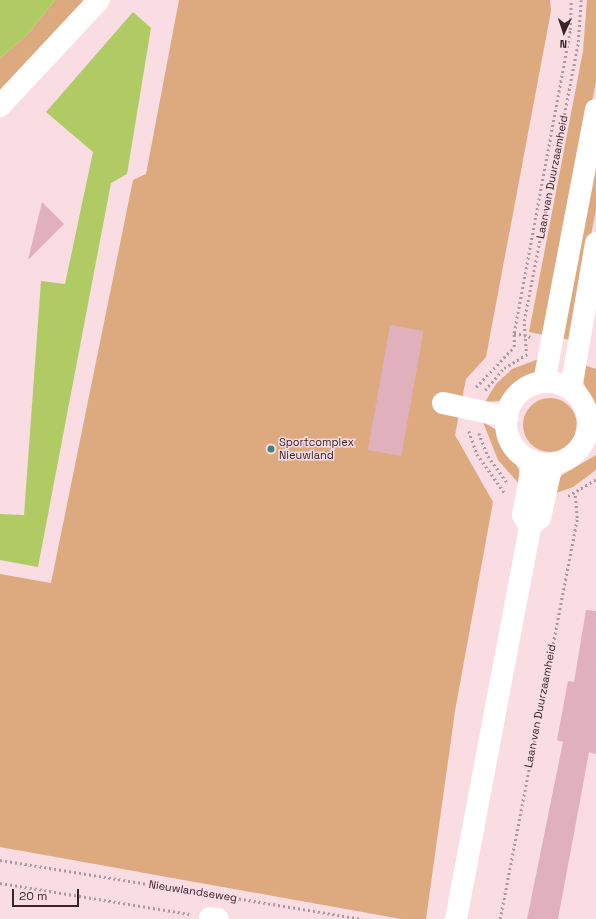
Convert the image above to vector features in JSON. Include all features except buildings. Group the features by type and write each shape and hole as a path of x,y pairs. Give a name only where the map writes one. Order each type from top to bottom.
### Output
{"street":[{"path":"0,106 99,0"},
{"path":"544,382 596,110"},
{"path":"571,389 596,243"},
{"path":"544,382 558,383 571,389 583,403 592,422 590,443 570,457 542,462 515,448 506,428 507,417 519,393 544,382"},
{"path":"443,403 507,417"},
{"path":"456,919 530,526 523,515 542,462"}],"path":[{"path":"507,494 477,454 468,428 466,408 474,389 514,347 514,333 570,30 571,0"},
{"name":"Laan van Duurzaamheid","path":"526,354 524,321 578,42 580,0"},
{"name":"Laan van Duurzaamheid","path":"500,919 577,518 575,494"},
{"name":"Nieuwlandseweg","path":"0,860 362,919"},
{"path":"0,883 214,918"}],"shaded area":[{"path":"0,0 55,0 27,35 0,58"},
{"path":"55,0 90,0 0,95 0,58 27,35"},
{"name":"Sportcomplex Nieuwland","path":"179,0 550,0 551,11 486,357 466,379 455,435 493,502 455,711 426,919 401,919 0,847 0,574 51,583 133,180 146,174"},
{"path":"587,0 596,0 596,81 548,336 529,332 583,51"},
{"path":"133,12 151,28 127,174 111,183 38,567 0,560 0,514 24,515 41,281 65,284 93,152 46,112"},
{"path":"596,150 596,209 571,340 560,338"},
{"path":"544,357 534,375 499,401 485,402 496,384 512,369"},
{"path":"581,364 596,369 596,406 583,382"},
{"path":"550,398 560,400 569,406 575,415 577,425 575,435 569,444 560,450 550,452 540,450 531,444 525,435 523,425 525,415 531,406 540,400"},
{"path":"483,422 498,431 519,470 520,485 498,460"},
{"path":"596,455 596,470 573,487 556,493 557,482 562,475"}],"place":[{"name":"Sportcomplex Nieuwland","path":"271,449"}]}
